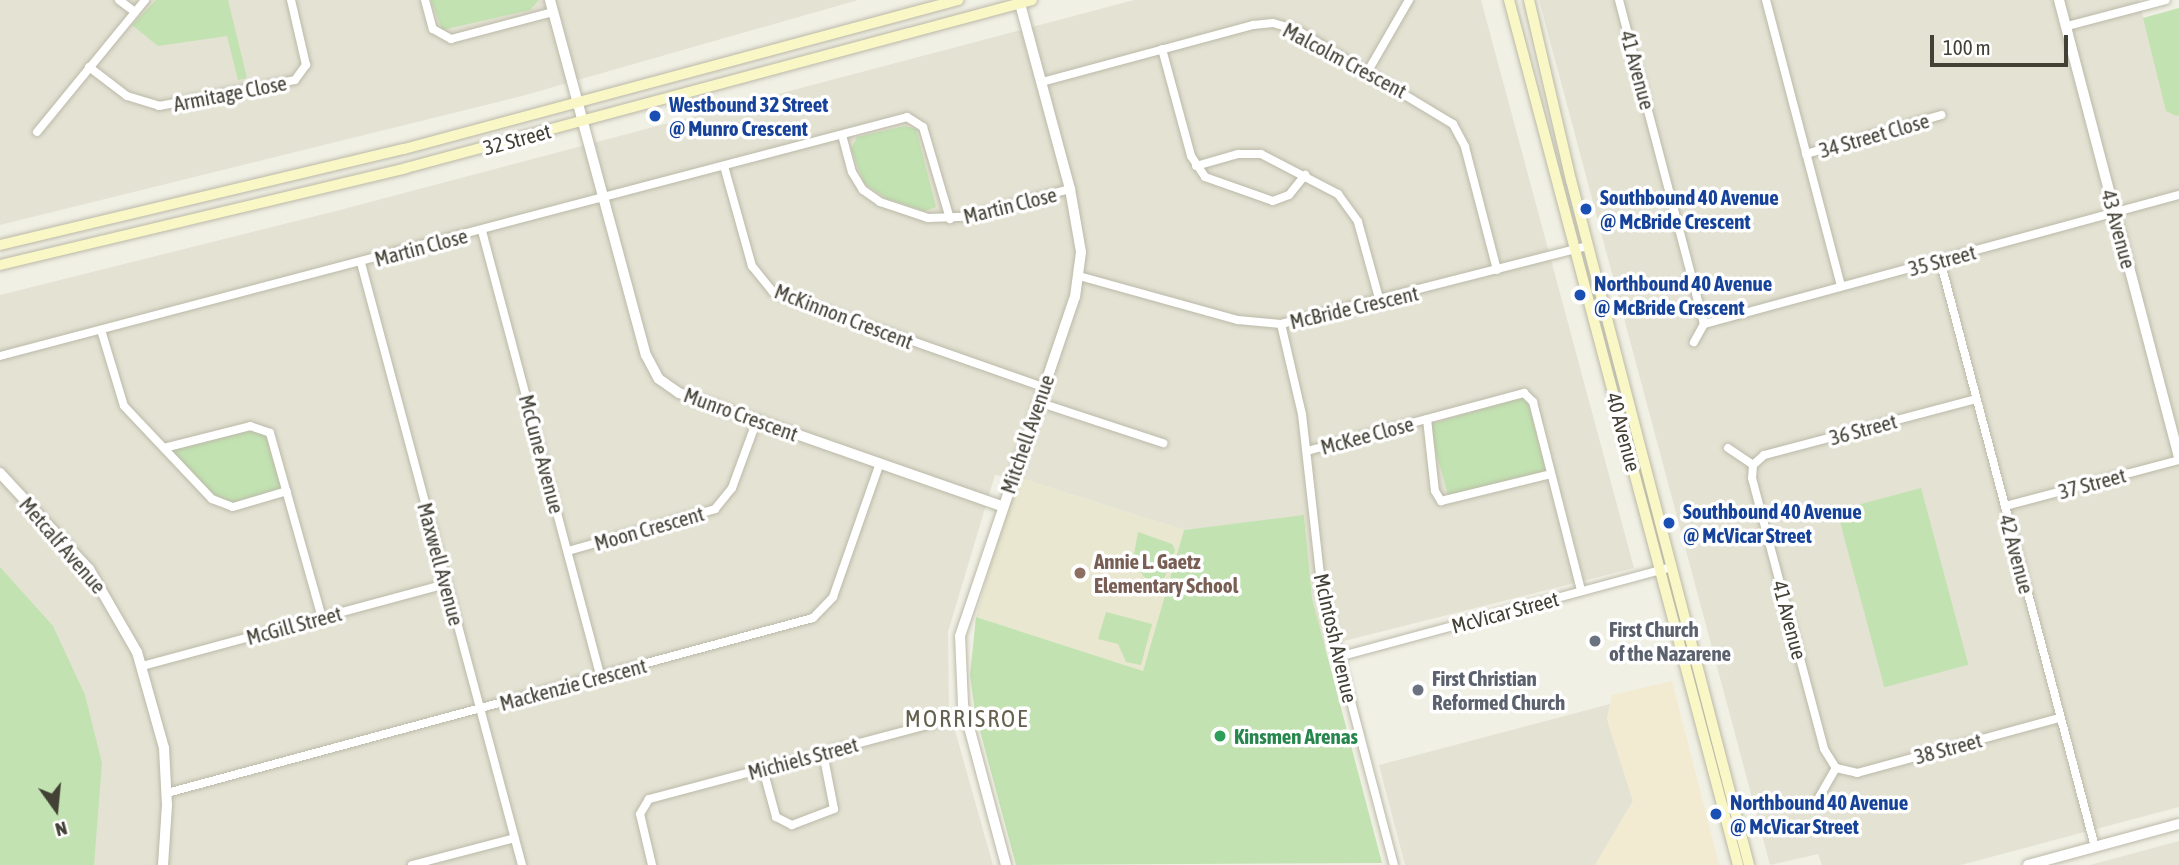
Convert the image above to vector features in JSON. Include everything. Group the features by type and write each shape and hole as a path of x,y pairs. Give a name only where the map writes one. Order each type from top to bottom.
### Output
{"main road":[{"name":"32 Street","path":"0,245 404,149 958,0"},
{"name":"32 Street","path":"0,265 583,122 1032,0"},
{"name":"40 Avenue","path":"1509,0 1738,865"},
{"name":"40 Avenue","path":"1529,0 1588,246 1749,865"}],"street":[{"path":"119,0 135,12"},
{"path":"37,132 144,0"},
{"name":"Armitage Close","path":"89,68 127,96 159,106 295,80 306,65 291,0"},
{"path":"425,0 433,29 451,39 553,12"},
{"name":"Munro Crescent","path":"550,0 653,373 670,388 1002,506"},
{"path":"1368,71 1409,0"},
{"name":"41 Avenue","path":"1619,0 1704,324"},
{"path":"1766,0 1841,286"},
{"name":"43 Avenue","path":"2060,0 2179,459"},
{"path":"2067,26 2166,0"},
{"name":"Mitchell Avenue","path":"1006,865 965,715 959,677 960,636 1079,276 1080,237 1070,189 1019,2"},
{"name":"Malcolm Crescent","path":"1042,82 1162,49 1273,23 1304,33 1437,111 1458,131 1497,270"},
{"path":"1162,49 1196,166 1213,183 1273,201 1289,195 1305,175"},
{"name":"34 Street Close","path":"1807,154 1941,116"},
{"name":"Martin Close","path":"0,356 361,263 900,118 917,120 926,133 950,219"},
{"name":"Martin Close","path":"842,135 855,179 873,199 920,216 950,219 1070,189"},
{"path":"1196,166 1251,153 1271,156 1305,175 1351,208 1380,302"},
{"name":"McKinnon Crescent","path":"724,166 752,266 773,292 1043,387"},
{"name":"35 Street","path":"1704,324 2179,195"},
{"name":"McCune Avenue","path":"482,231 601,677"},
{"name":"McBride Crescent","path":"1079,276 1238,320 1281,324 1380,302 1588,246"},
{"name":"42 Avenue","path":"1940,260 2095,847"},
{"name":"Maxwell Avenue","path":"361,263 522,865"},
{"name":"McIntosh Avenue","path":"1281,324 1307,451 1322,591 1394,865"},
{"path":"1694,342 1704,324"},
{"path":"101,330 124,406 221,505 233,507 287,491"},
{"name":"McKee Close","path":"1307,451 1524,393 1533,402 1581,591"},
{"name":"36 Street","path":"1753,465 1764,456 1976,399"},
{"path":"1038,402 1163,443"},
{"name":"McKee Close","path":"1427,419 1434,491 1441,500 1551,474"},
{"name":"Moon Crescent","path":"568,551 715,509 732,488 757,420"},
{"path":"164,449 250,426 262,428 273,438 322,618"},
{"path":"1728,448 1753,465"},
{"name":"37 Street","path":"2005,506 2179,459"},
{"name":"Mackenzie Crescent","path":"167,793 799,624 820,614 833,597 880,463"},
{"name":"41 Avenue","path":"1753,465 1752,478 1824,749 1836,768"},
{"name":"Metcalf Avenue","path":"0,473 89,569 123,624 142,666 161,732 167,793 163,865"},
{"name":"McVicar Street","path":"1338,657 1672,567"},
{"name":"McGill Street","path":"142,666 446,584"},
{"name":"Michiels Street","path":"652,865 640,820 642,805 654,797 965,715"},
{"name":"38 Street","path":"1836,768 1857,773 2060,718"},
{"path":"763,769 776,817 792,825 834,809 823,753"},
{"path":"1818,799 1836,768"},
{"path":"2028,865 2053,862 2095,847 2179,824"},
{"path":"412,865 515,838"}],"shaded area":[{"path":"0,0 858,0 522,96 0,225"},
{"path":"1134,0 1481,0 1634,568 1324,646 1312,598 1304,516 1184,530 1020,478 995,475 948,632 949,709 993,865 0,865 0,295 336,211"},
{"path":"1539,0 2139,0 2166,110 2179,115 2179,807 1961,865 1822,865 1818,854 1770,865"},
{"name":"Annie L. Gaetz Elementary School","path":"1020,478 1184,530 1143,671 976,617 1006,508"},
{"path":"1672,681 1719,865 1595,865 1633,801 1607,719 1612,695"},
{"path":"1610,704 1607,719 1633,801 1595,865 1405,865 1379,765"},
{"path":"2179,841 2179,865 2090,865"}],"green space":[{"path":"156,0 228,0 247,78 238,80 227,36 158,46 132,25"},
{"path":"431,0 539,0 530,10 442,30"},
{"path":"2179,8 2179,115 2176,116 2166,111 2143,18"},
{"path":"905,126 916,129 936,207 925,211 887,199 864,183 851,149 857,137"},
{"path":"1528,396 1550,474 1450,503 1428,425"},
{"path":"250,426 266,430 287,491 240,506 221,505 164,448"},
{"path":"1921,488 1968,665 1884,687 1837,511"},
{"path":"1304,515 1312,598 1382,863 1016,865 975,712 970,675 976,617 1143,671 1184,530"},
{"path":"1138,532 1172,544 1175,550 1161,587 1144,577 1133,560"},
{"path":"0,567 53,626 85,695 102,763 94,865 0,865"},
{"path":"1106,612 1152,624 1141,665 1126,662 1118,644 1098,639"}],"place":[{"name":"Westbound 32 Street @ Munro Crescent","path":"655,116"},
{"name":"Southbound 40 Avenue @ McBride Crescent","path":"1586,209"},
{"name":"Northbound 40 Avenue @ McBride Crescent","path":"1580,295"},
{"name":"Southbound 40 Avenue @ McVicar Street","path":"1669,523"},
{"name":"Annie L. Gaetz Elementary School","path":"1080,573"},
{"name":"First Church of the Nazarene","path":"1595,641"},
{"name":"First Christian Reformed Church","path":"1418,690"},
{"name":"Kinsmen Arenas","path":"1220,736"},
{"name":"Northbound 40 Avenue @ McVicar Street","path":"1716,814"}],"district":[{"name":"MORRISROE","path":"967,719"}]}
